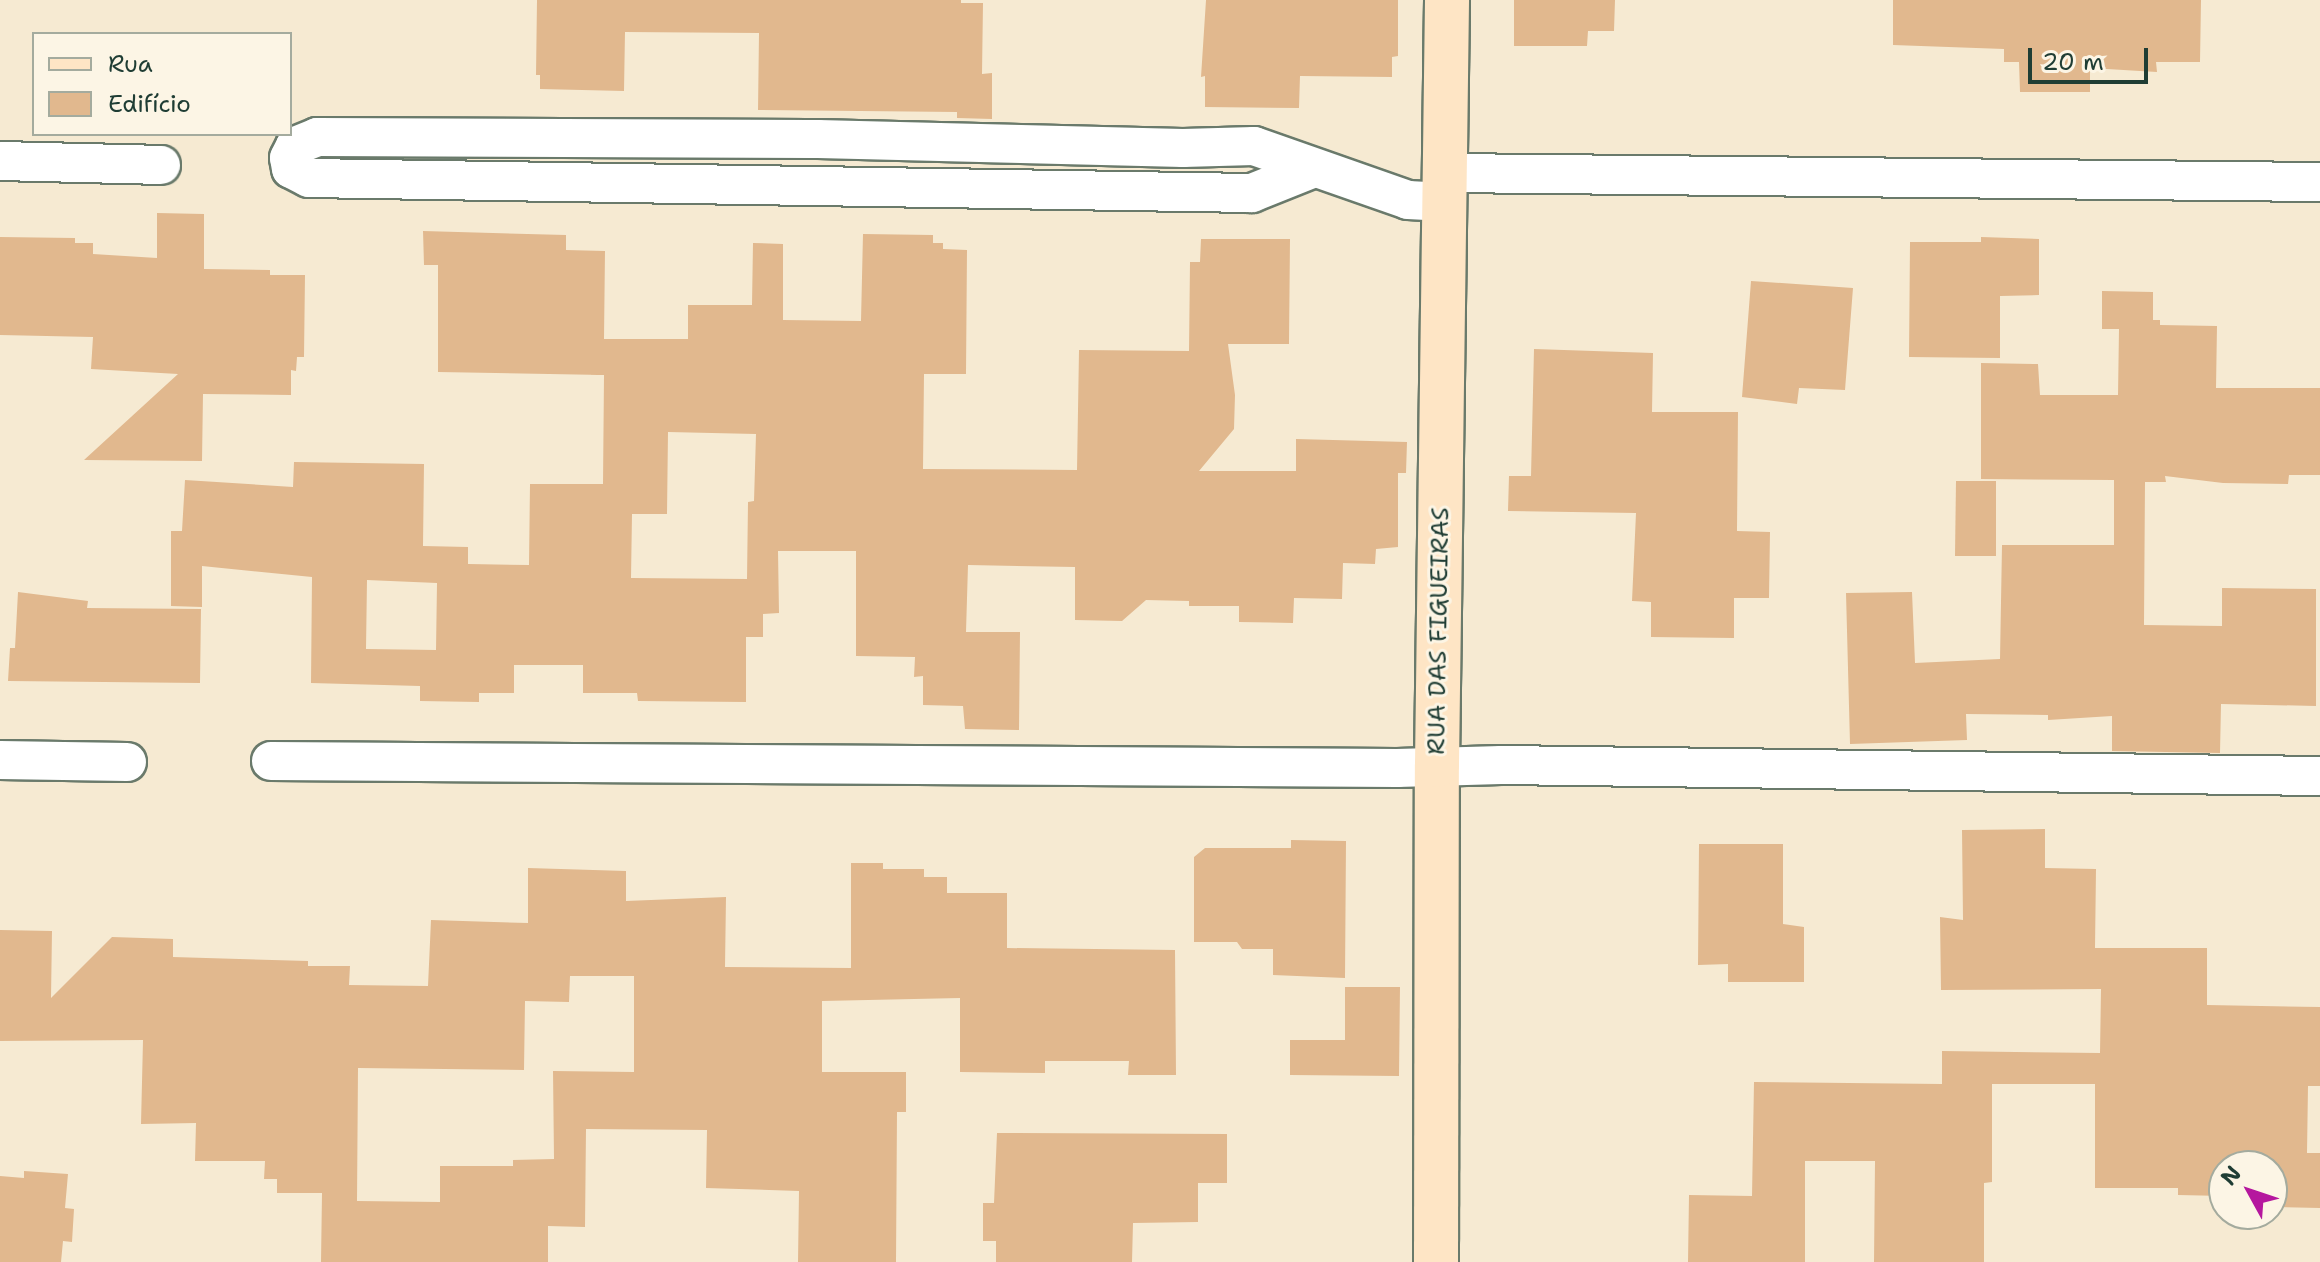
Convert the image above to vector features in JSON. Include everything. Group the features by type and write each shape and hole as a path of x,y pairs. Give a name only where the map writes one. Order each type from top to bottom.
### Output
{"street":[{"name":"RUA DAS FIGUEIRAS","path":"1436,1262 1437,765 1447,0"},
{"path":"1312,169 1252,193 309,178 291,169 289,158 295,146 317,137 897,141 1183,148 1254,146 1312,169 1408,200 1446,187 2320,182"},
{"path":"895,187 897,141"},
{"path":"0,161 161,165"},
{"path":"0,760 127,762"},
{"path":"271,761 1437,765 2320,776"}],"building":[{"path":"537,0 961,0 961,3 983,3 982,74 992,73 992,119 957,118 957,112 758,110 759,33 625,32 624,91 540,89 540,75 536,75"},
{"path":"1206,0 1398,0 1398,56 1392,57 1392,77 1300,76 1299,108 1205,107 1205,76 1201,77"},
{"path":"1514,0 1615,0 1614,31 1588,31 1587,46 1514,46"},
{"path":"1893,0 2201,0 2200,62 2156,62 2157,72 2090,68 2090,92 2020,92 2019,62 2004,62 2004,49 1893,45"},
{"path":"157,213 204,214 204,269 270,270 270,275 305,275 304,357 297,357 296,371 291,370 291,395 203,394 202,461 84,460 178,374 91,369 93,337 0,335 0,237 75,238 75,243 93,243 93,254 157,258"},
{"path":"423,231 566,235 566,250 605,251 604,339 688,339 688,305 752,305 753,243 783,244 783,320 861,321 863,234 933,235 933,243 943,243 943,249 967,250 966,374 924,374 923,469 1077,470 1079,350 1189,351 1190,262 1200,262 1201,239 1290,239 1289,344 1228,344 1235,395 1234,429 1199,471 1296,471 1296,439 1407,442 1406,473 1398,473 1398,547 1376,549 1375,564 1343,563 1342,599 1294,598 1293,623 1239,622 1239,606 1189,606 1189,601 1146,600 1122,621 1075,620 1075,567 968,565 966,632 1020,632 1019,730 965,729 963,706 923,705 923,676 914,677 915,657 856,656 856,551 778,551 779,613 763,614 763,637 746,637 746,702 638,701 637,693 583,693 583,665 514,665 514,693 479,693 479,702 420,701 420,686 311,683 312,577 202,566 202,607 171,606 171,531 182,531 185,480 293,487 294,462 424,464 423,546 468,547 468,564 529,565 530,484 603,484 604,375 438,372 438,265 424,265","holes":["668,432 756,434 754,501 748,502 747,579 631,578 632,514 667,514","367,580 437,583 436,650 366,649"]},
{"path":"1981,237 2039,239 2039,295 2000,296 2000,358 1909,357 1910,242 1981,242"},
{"path":"1751,281 1853,288 1845,390 1799,388 1797,404 1742,397"},
{"path":"2102,291 2153,292 2153,320 2160,320 2160,325 2217,326 2216,388 2320,388 2320,475 2289,475 2288,484 2223,483 2165,476 2166,482 2145,482 2144,625 2222,626 2222,588 2316,589 2316,706 2221,704 2220,753 2112,751 2112,716 2048,720 2048,715 1966,714 1967,740 1850,744 1846,593 1912,592 1915,663 2000,659 2002,545 2114,545 2114,480 1981,479 1981,363 2038,364 2040,395 2118,395 2119,329 2102,329"},
{"path":"1534,349 1653,353 1652,412 1738,412 1737,531 1770,532 1769,598 1734,598 1734,638 1651,637 1651,602 1632,601 1636,513 1508,511 1509,476 1531,476"},
{"path":"1956,481 1996,481 1996,556 1955,556"},
{"path":"18,592 88,601 87,608 201,609 200,683 8,681 10,648 15,648"},
{"path":"2045,829 2045,868 2096,869 2095,948 2207,948 2207,1005 2320,1007 2320,1086 2308,1086 2307,1153 2320,1153 2320,1208 2288,1207 2288,1150 2208,1150 2208,1196 2178,1195 2178,1188 2095,1188 2095,1084 1992,1084 1992,1182 1984,1183 1984,1262 1874,1262 1875,1161 1805,1161 1805,1262 1688,1262 1689,1195 1752,1196 1754,1082 1942,1084 1942,1051 2100,1053 2101,989 1941,990 1940,917 1963,920 1962,830"},
{"path":"1291,840 1346,841 1345,978 1273,975 1273,949 1242,949 1237,942 1194,942 1194,857 1205,848 1291,848"},
{"path":"1699,844 1783,844 1783,924 1804,927 1804,982 1728,982 1728,964 1698,965"},
{"path":"851,863 883,863 883,869 924,869 924,877 947,877 947,893 1007,893 1007,948 1175,950 1176,1075 1128,1075 1129,1061 1045,1061 1045,1073 960,1072 960,998 822,1001 822,1072 906,1072 906,1112 897,1112 896,1262 798,1262 799,1191 706,1188 707,1130 586,1129 585,1227 548,1226 548,1262 321,1262 322,1193 277,1193 277,1179 264,1179 265,1161 195,1161 196,1123 141,1124 143,1040 0,1041 0,930 52,931 51,998 112,937 173,939 173,957 308,961 308,966 350,966 349,985 428,986 431,920 528,923 528,868 626,871 626,901 726,897 725,967 851,968","holes":["570,976 634,976 634,1072 553,1071 554,1159 513,1160 513,1166 440,1166 440,1202 357,1201 358,1068 524,1070 525,1001 569,1002"]},
{"path":"1345,987 1400,987 1399,1076 1290,1075 1290,1040 1345,1040"},
{"path":"997,1133 1227,1134 1227,1183 1198,1183 1198,1222 1133,1223 1132,1262 996,1262 996,1241 983,1241 983,1203 994,1203"},
{"path":"24,1171 68,1174 65,1208 74,1209 72,1242 63,1241 61,1262 0,1262 0,1176 24,1178"}]}
